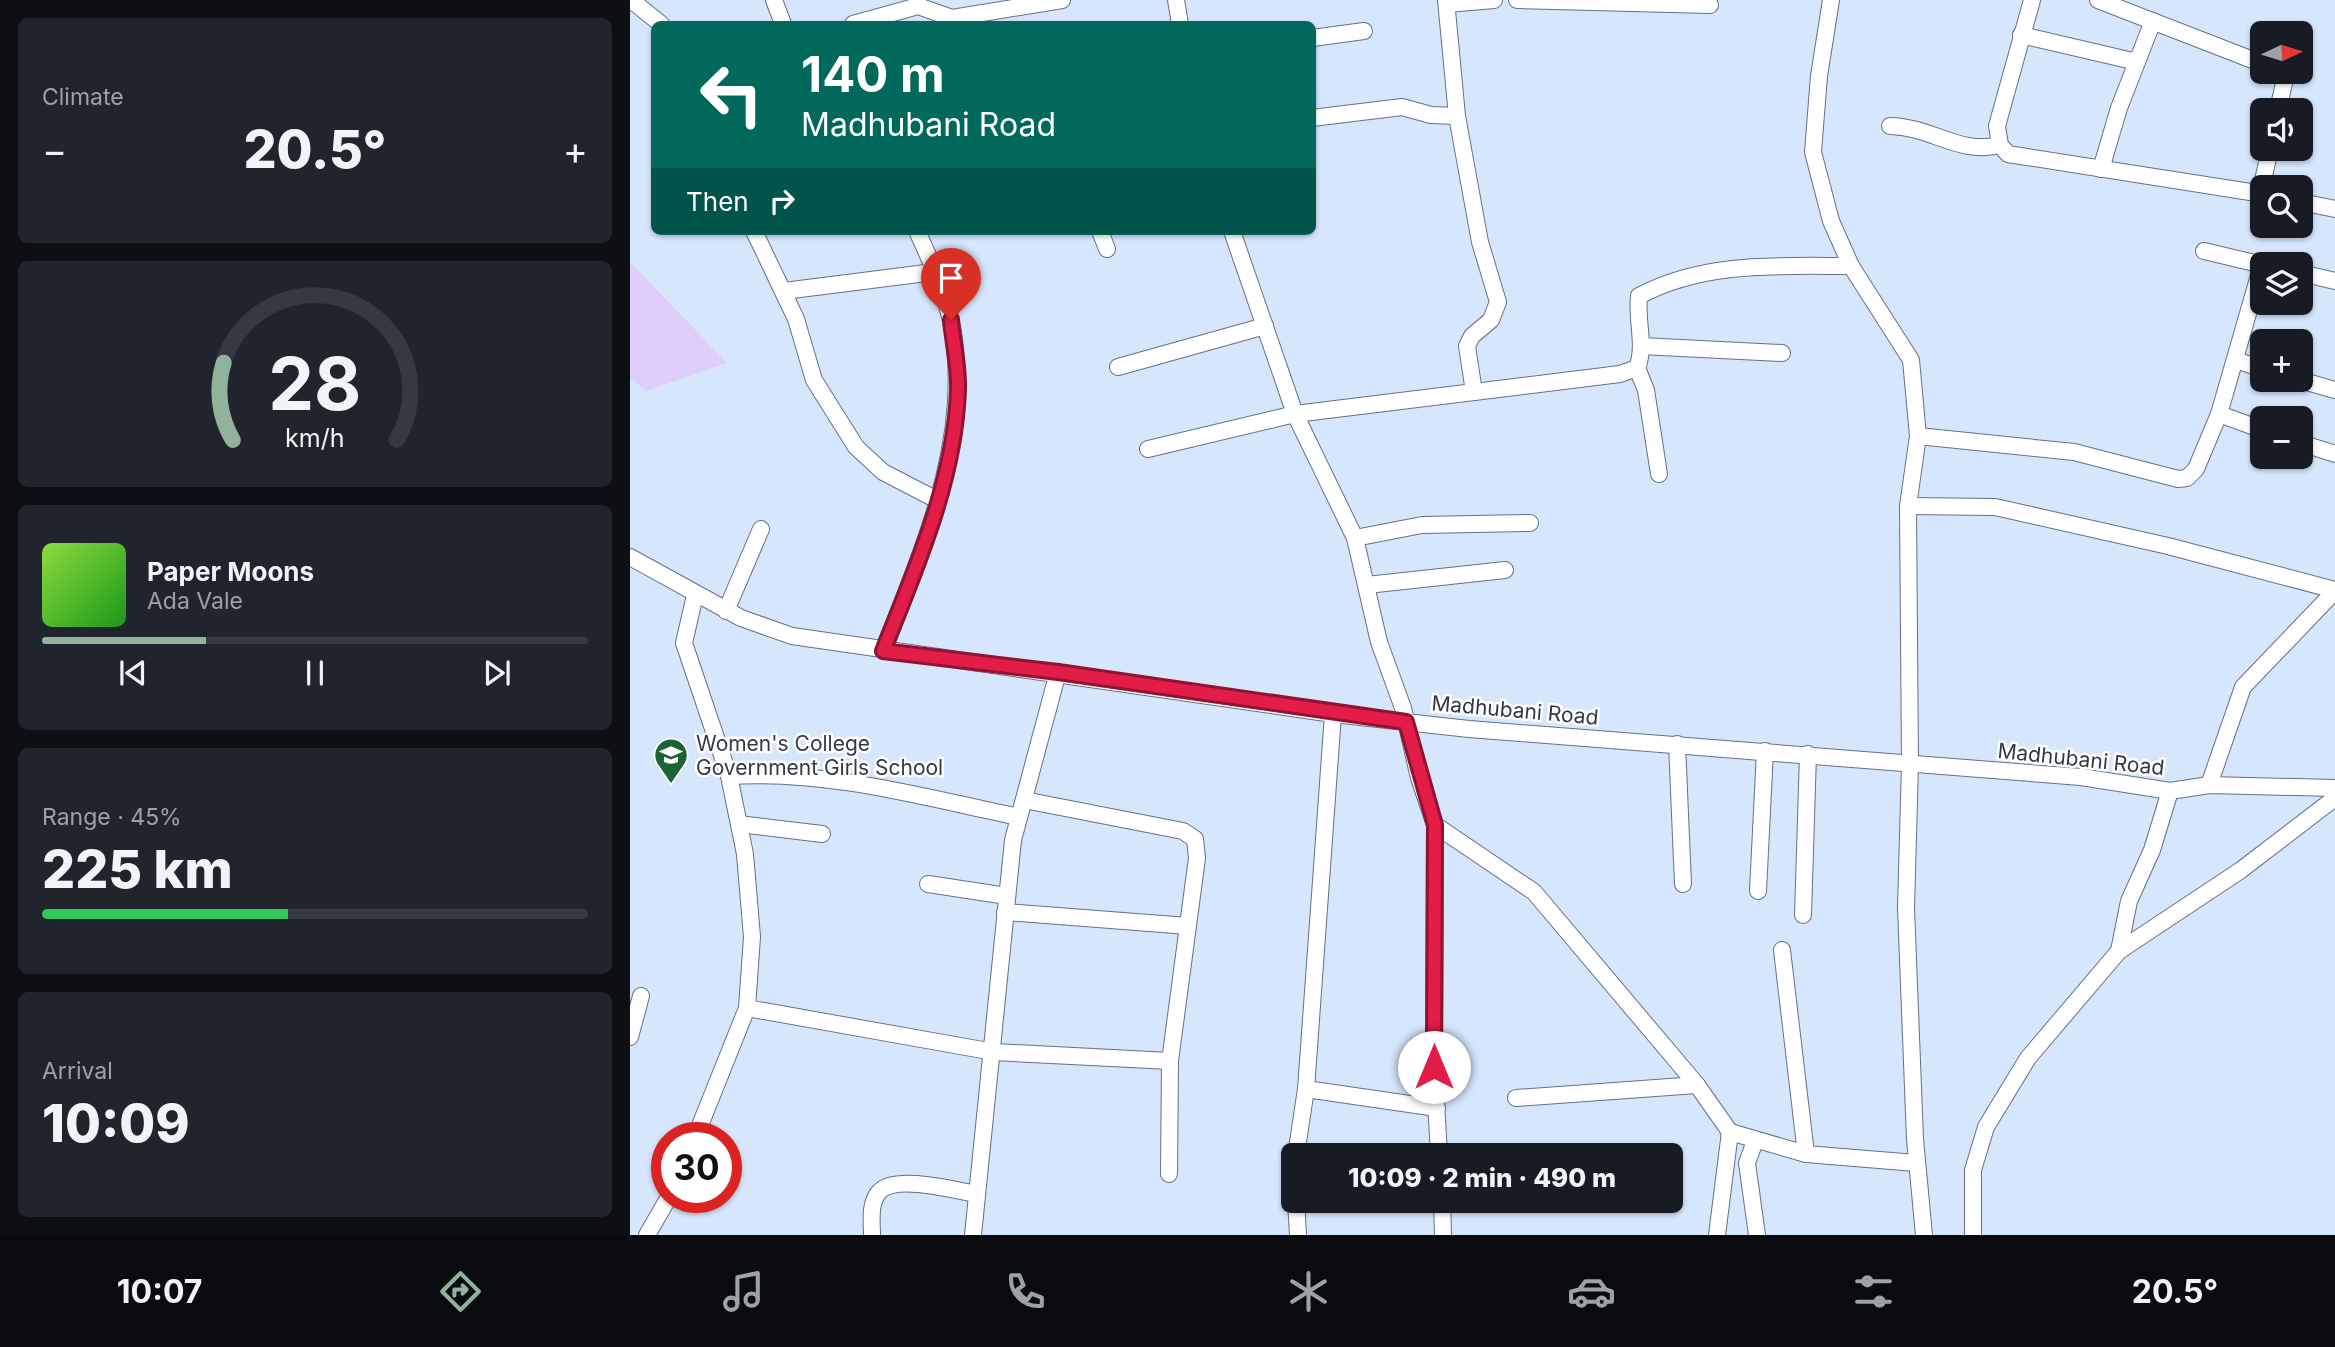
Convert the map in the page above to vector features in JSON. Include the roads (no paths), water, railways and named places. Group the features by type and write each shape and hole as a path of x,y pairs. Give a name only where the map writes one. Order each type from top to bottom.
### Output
{"street":[{"path":"631,0 657,21"},
{"path":"774,0 782,21"},
{"path":"864,21 918,6 952,18 1062,0"},
{"path":"1177,0 1180,21"},
{"path":"1475,392 1467,346 1472,336 1491,320 1498,302 1480,242 1457,116 1446,2 1494,0"},
{"path":"1517,0 1710,5"},
{"path":"1831,0 1819,76 1813,152 1831,221 1851,266 1912,360 1918,436 1908,506 1910,764 1906,908 1916,1163 1924,1235"},
{"path":"2032,0 1997,126 2000,145 2008,154 2250,192"},
{"path":"2098,0 2250,59"},
{"path":"2101,169 2119,108 2153,21"},
{"path":"1316,37 1364,31"},
{"path":"2021,35 2137,62"},
{"path":"1316,118 1402,107 1431,116 1457,116"},
{"path":"1890,126 1917,128 1968,148 1980,150 2000,145"},
{"path":"2313,204 2335,209"},
{"path":"756,235 784,291 814,380 856,447 883,472 937,500"},
{"path":"883,651 920,558 950,455 958,388 951,320 919,235"},
{"path":"1102,235 1107,249"},
{"path":"1233,235 1295,414 1355,538 1379,642 1406,722 1435,825 1438,1143"},
{"path":"2204,251 2250,262"},
{"path":"1659,474 1646,390 1637,369 1642,356 1639,296 1658,286 1713,271 1752,266 1851,266"},
{"path":"784,291 934,272"},
{"path":"2313,276 2335,281"},
{"path":"1918,436 2074,452 2178,479 2187,478 2196,469 2219,415 2250,307"},
{"path":"1118,368 1265,326"},
{"path":"1641,346 1782,353"},
{"path":"2235,360 2250,365"},
{"path":"1148,449 1295,414 1620,374 1637,369"},
{"path":"2313,384 2335,390"},
{"path":"2219,415 2250,426"},
{"path":"2313,447 2335,454"},
{"path":"1908,506 1995,508 2168,546 2335,590 2243,687 2209,785"},
{"path":"1355,538 1422,525 1530,523"},
{"path":"726,611 761,529"},
{"name":"Madhubani Road","path":"630,557 726,611 792,636 1333,713 1406,722 2081,777 2170,791 2209,785 2335,788"},
{"path":"1367,585 1505,570"},
{"path":"695,595 685,632 687,657 729,776 751,905 747,1008 701,1122"},
{"path":"973,1235 1013,840 1058,672"},
{"path":"1298,1143 1306,1089 1333,713"},
{"path":"1677,744 1683,884"},
{"path":"1758,891 1765,751"},
{"path":"1803,915 1808,754"},
{"path":"729,776 778,773 828,778 1020,817"},
{"path":"2119,951 2129,901 2152,850 2170,791"},
{"path":"1973,1235 1973,1170 1986,1127 2028,1058 2119,951 2241,870 2335,798"},
{"path":"1024,800 1190,834 1198,847 1170,1061 1169,1174"},
{"path":"739,824 822,834"},
{"path":"1435,825 1534,892 1697,1085 1730,1132 1806,1154 1916,1163"},
{"path":"928,884 1006,904 1188,926"},
{"path":"1782,950 1806,1154"},
{"path":"630,1037 641,996"},
{"path":"747,1008 990,1051 1170,1061"},
{"path":"1516,1098 1697,1085"},
{"path":"1306,1089 1437,1108"},
{"path":"1717,1235 1730,1132"},
{"path":"1755,1141 1747,1163 1757,1235"},
{"path":"872,1235 872,1205 880,1192 891,1185 909,1184 976,1194"},
{"path":"647,1235 660,1213"},
{"path":"1297,1213 1298,1235"},
{"path":"1443,1213 1444,1235"}],"place":[{"name":"Women's College Government Girls School","path":"671,785"}]}
